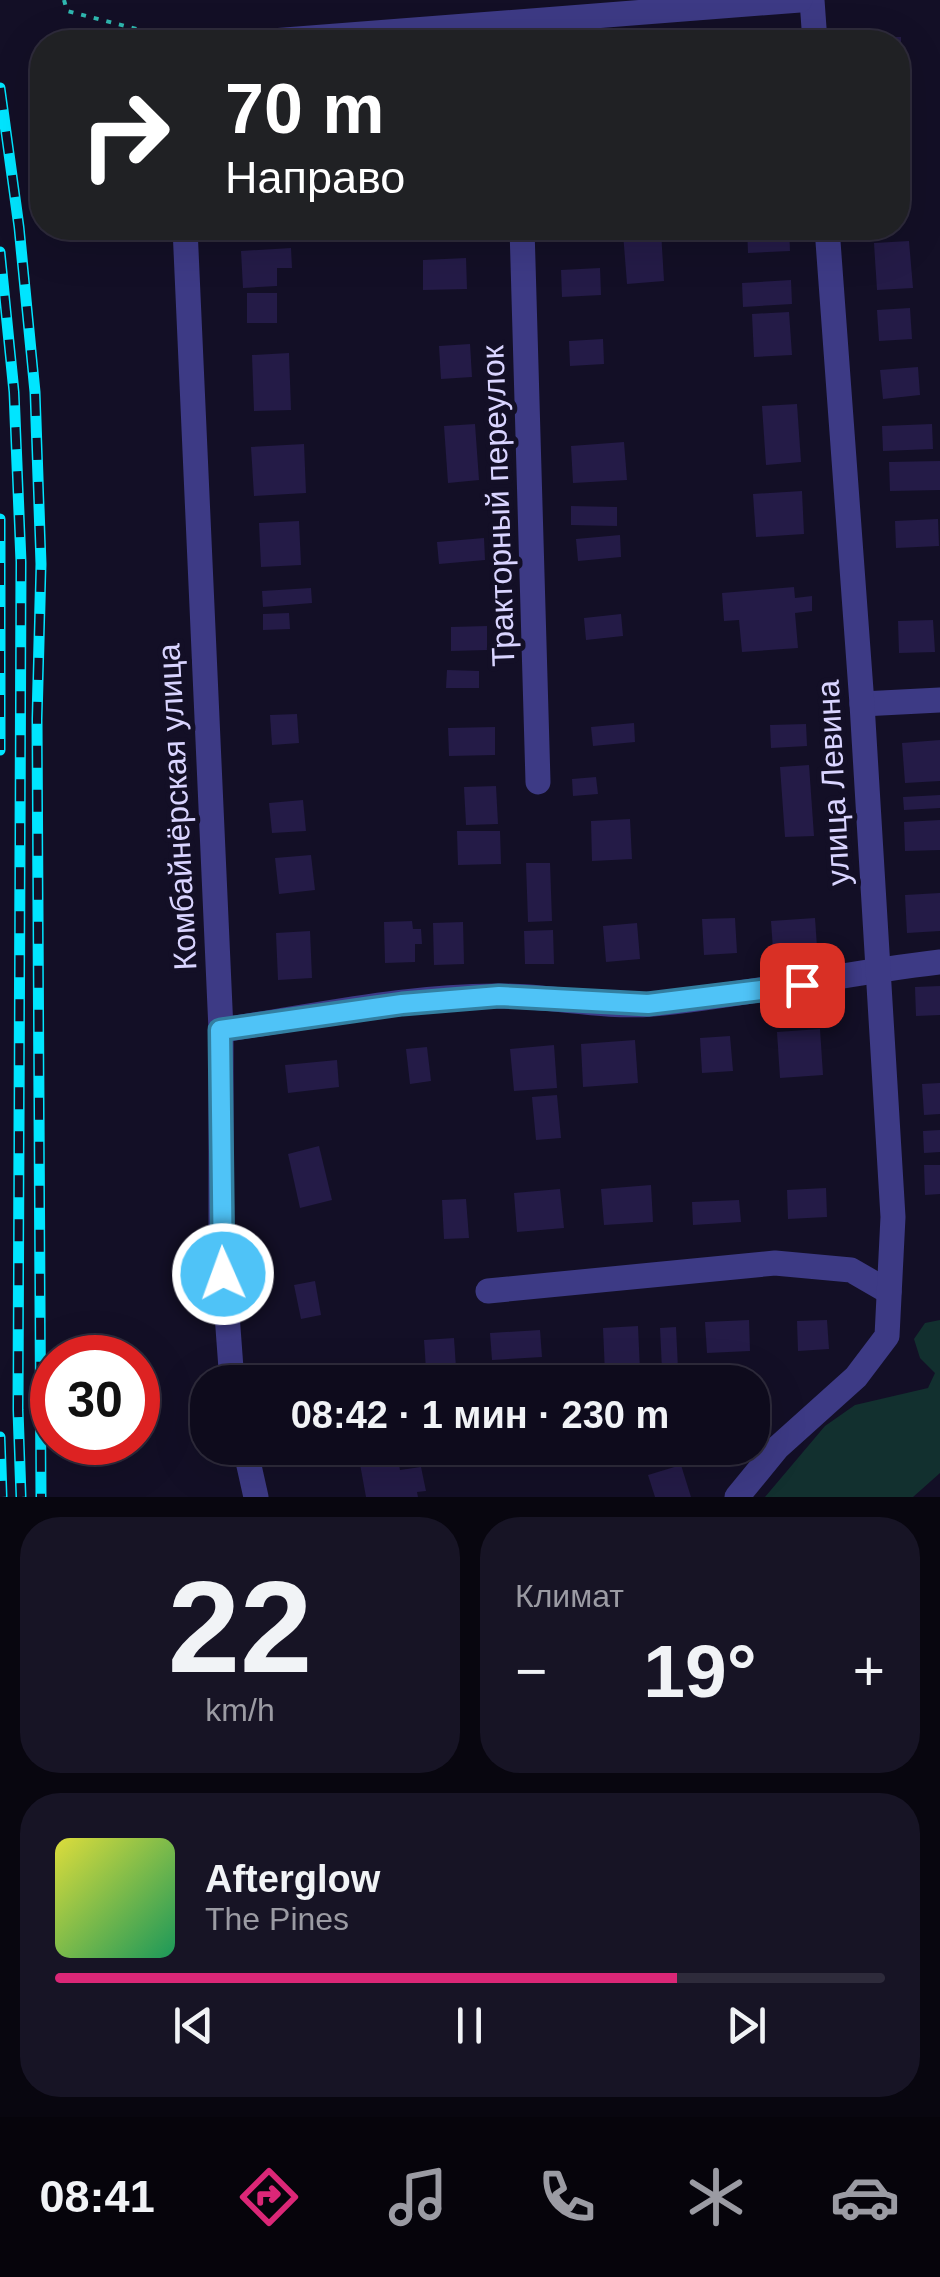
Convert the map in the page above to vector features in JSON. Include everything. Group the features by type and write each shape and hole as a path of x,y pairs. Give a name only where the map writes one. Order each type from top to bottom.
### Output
{"street":[{"path":"414,30 800,0"},
{"path":"812,0 814,30"},
{"name":"Комбайнёрская улица","path":"186,240 220,1030 221,1234 231,1365"},
{"name":"Тракторный переулок","path":"522,240 538,782"},
{"name":"улица Левина","path":"737,1497 777,1448 856,1377 887,1336 893,1218 862,704 828,240"},
{"path":"862,704 940,700"},
{"path":"220,1030 402,1004 499,996 648,1004 802,985 940,962"},
{"path":"488,1291 775,1263 851,1270 889,1292"},
{"path":"249,1465 256,1497"}],"path":[{"path":"64,0 68,12 139,30"}],"green space":[{"path":"940,1320 940,1473 913,1497 765,1497 825,1426 855,1405 928,1388 935,1373 920,1358 914,1339 925,1323"}],"building":[{"path":"624,240 662,240 664,281 627,284"},
{"path":"747,240 790,240 790,251 748,253"},
{"path":"909,241 913,288 877,290 874,243"},
{"path":"291,248 292,268 277,268 277,286 243,288 241,251"},
{"path":"466,258 467,289 423,290 423,260"},
{"path":"600,268 601,295 562,297 561,270"},
{"path":"791,280 792,304 743,307 742,283"},
{"path":"247,293 277,293 277,323 247,323"},
{"path":"910,308 912,339 879,341 877,310"},
{"path":"789,312 792,355 754,357 752,314"},
{"path":"603,339 604,364 570,366 569,341"},
{"path":"470,344 472,377 441,379 439,346"},
{"path":"289,353 291,410 254,411 252,355"},
{"path":"918,367 920,395 883,399 880,370"},
{"path":"797,404 801,462 766,465 762,406"},
{"path":"475,424 479,480 448,483 444,426"},
{"path":"932,424 933,449 883,451 882,426"},
{"path":"624,442 627,480 573,483 571,446"},
{"path":"304,444 306,493 254,496 251,447"},
{"path":"940,461 940,490 890,491 889,462"},
{"path":"802,491 804,534 756,537 753,494"},
{"path":"571,506 617,507 617,526 571,525"},
{"path":"938,519 939,546 896,548 895,521"},
{"path":"299,521 301,565 261,567 259,523"},
{"path":"620,535 621,557 578,561 576,539"},
{"path":"484,538 485,560 439,564 437,542"},
{"path":"794,587 795,598 812,596 812,611 795,613 798,648 742,652 739,620 724,621 722,593"},
{"path":"311,588 312,603 263,607 262,591"},
{"path":"289,613 290,629 263,630 263,614"},
{"path":"621,614 623,636 586,640 584,618"},
{"path":"933,620 935,652 899,653 898,621"},
{"path":"487,626 487,650 451,651 451,627"},
{"path":"447,670 479,671 479,688 446,688"},
{"path":"297,714 299,743 272,745 270,715"},
{"path":"634,723 635,742 593,746 591,727"},
{"path":"806,724 807,746 771,748 770,725"},
{"path":"495,727 495,755 449,756 448,728"},
{"path":"940,740 940,781 905,783 902,743"},
{"path":"809,765 814,836 785,837 780,767"},
{"path":"596,777 598,794 573,796 572,779"},
{"path":"496,786 498,824 466,825 464,787"},
{"path":"940,795 940,808 904,810 903,797"},
{"path":"303,800 306,831 272,833 269,803"},
{"path":"630,819 632,859 592,861 591,821"},
{"path":"940,820 940,850 905,851 904,822"},
{"path":"457,831 500,831 501,864 458,865"},
{"path":"311,855 315,890 279,894 275,858"},
{"path":"526,863 550,863 552,921 528,922"},
{"path":"940,893 940,931 907,933 905,895"},
{"path":"735,918 737,953 704,955 702,919"},
{"path":"815,918 817,947 773,950 771,921"},
{"path":"412,921 413,929 421,929 422,944 415,944 415,962 385,963 384,922"},
{"path":"463,922 464,964 434,965 433,923"},
{"path":"637,923 640,959 606,962 603,926"},
{"path":"553,930 554,964 525,964 524,931"},
{"path":"310,931 312,978 278,980 276,933"},
{"path":"940,986 940,1015 916,1016 915,987"},
{"path":"820,1029 823,1075 780,1078 777,1032"},
{"path":"730,1036 733,1071 702,1073 700,1038"},
{"path":"635,1040 638,1083 583,1087 581,1044"},
{"path":"554,1045 557,1088 514,1091 510,1049"},
{"path":"427,1047 431,1081 410,1084 406,1049"},
{"path":"337,1060 339,1087 288,1093 285,1065"},
{"path":"940,1083 940,1114 924,1115 922,1084"},
{"path":"557,1095 561,1138 536,1140 532,1097"},
{"path":"940,1130 940,1152 924,1153 923,1131"},
{"path":"319,1146 332,1200 300,1208 288,1154"},
{"path":"924,1165 940,1165 940,1194 925,1195"},
{"path":"651,1185 653,1222 604,1225 601,1189"},
{"path":"826,1188 827,1217 788,1219 787,1190"},
{"path":"560,1189 564,1228 517,1232 514,1193"},
{"path":"466,1199 469,1238 444,1239 442,1200"},
{"path":"739,1200 741,1222 693,1225 692,1202"},
{"path":"315,1281 321,1315 301,1319 294,1285"},
{"path":"749,1320 750,1351 707,1353 705,1322"},
{"path":"827,1320 829,1349 798,1351 797,1321"},
{"path":"638,1326 640,1365 605,1365 603,1328"},
{"path":"676,1327 678,1365 662,1365 660,1328"},
{"path":"540,1330 542,1357 492,1360 490,1333"},
{"path":"454,1338 456,1365 426,1365 424,1340"},
{"path":"360,1465 399,1465 400,1470 421,1467 426,1491 417,1492 418,1497 366,1497"},
{"path":"681,1465 691,1497 655,1497 648,1475"}],"railway":[{"path":"0,88 35,392 41,564 37,719 41,1497"},
{"path":"0,252 14,392 21,562 21,1497"},
{"path":"0,519 0,750"},
{"path":"0,1437 2,1497"}],"route":[{"path":"223,1274 220,1030 402,1004 499,996 648,1004 802,985"}]}
